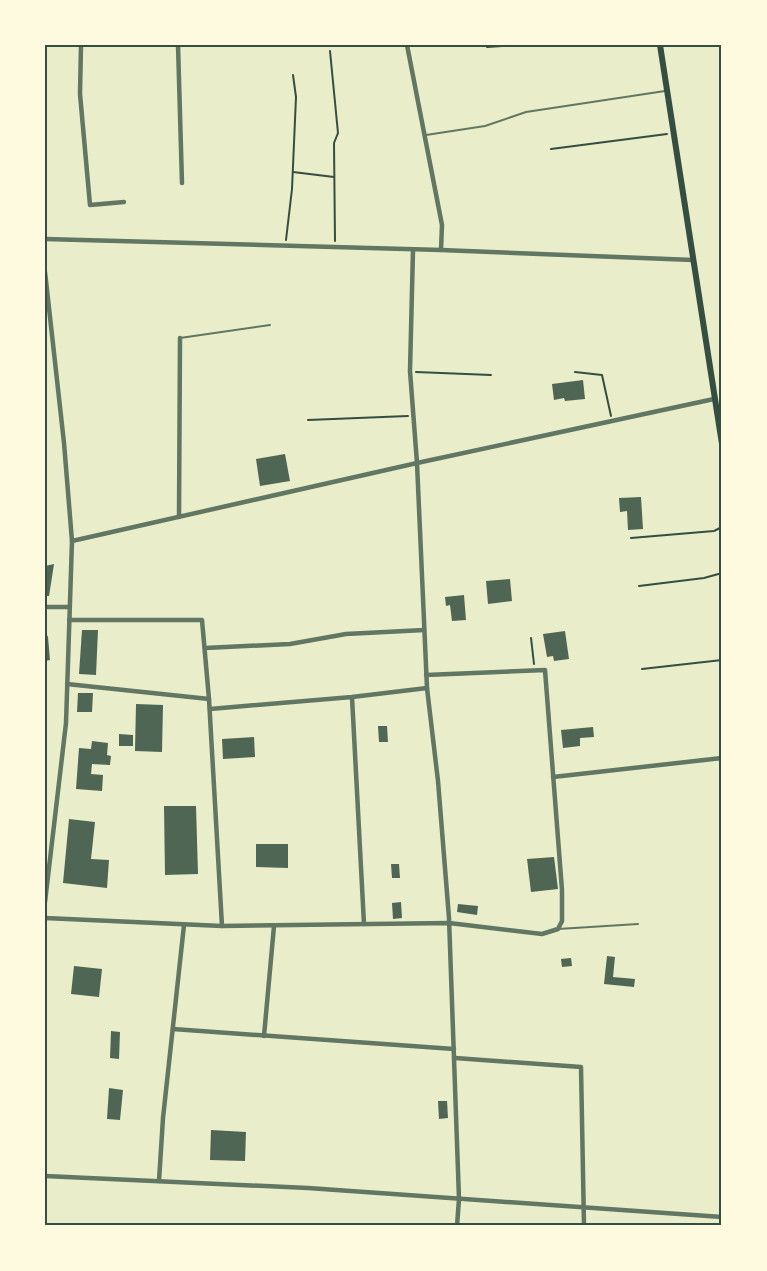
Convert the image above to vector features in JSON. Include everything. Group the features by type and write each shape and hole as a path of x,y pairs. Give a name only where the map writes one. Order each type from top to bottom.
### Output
{"main road":[{"path":"660,45 722,444"}],"street":[{"path":"81,45 80,94 90,205 124,202"},
{"path":"178,45 182,183"},
{"path":"407,45 442,225 441,250"},
{"path":"45,239 441,250 693,260"},
{"path":"413,250 410,371 417,463 426,675 438,781 449,923 455,1058 458,1226"},
{"path":"45,272 64,443 72,541 66,723 45,902"},
{"path":"179,517 180,338"},
{"path":"72,541 714,399"},
{"path":"45,607 69,607"},
{"path":"69,620 202,620 210,709 222,927"},
{"path":"205,648 290,644 346,634 424,630"},
{"path":"45,918 222,927 449,923 542,934 558,929 562,921 562,890 545,670 426,675"},
{"path":"67,684 209,699"},
{"path":"210,709 427,688"},
{"path":"352,697 364,924"},
{"path":"553,777 722,758"},
{"path":"45,828 54,828"},
{"path":"159,1181 163,1118 184,925"},
{"path":"264,1036 274,926"},
{"path":"173,1029 454,1049"},
{"path":"455,1058 581,1067 584,1226"},
{"path":"45,1176 308,1188 722,1217"}],"lane":[{"path":"423,136 485,126 526,112 667,90"},
{"path":"180,338 270,326"},
{"path":"558,929 638,924"}],"path":[{"path":"487,47 520,45"},
{"path":"330,51 338,133 334,143 335,247"},
{"path":"286,246 296,97 294,75"},
{"path":"551,149 673,133"},
{"path":"292,172 334,177"},
{"path":"410,371 491,375"},
{"path":"575,372 602,375 612,421"},
{"path":"308,420 413,416"},
{"path":"632,538 714,531 722,527"},
{"path":"639,586 704,578 722,573"},
{"path":"531,638 535,670"},
{"path":"642,669 722,660"}],"building":[{"path":"583,380 585,399 554,400 552,384"},
{"path":"285,454 290,481 260,486 256,459"},
{"path":"641,497 643,529 628,530 627,511 620,512 619,498"},
{"path":"54,564 49,596 45,596 45,566"},
{"path":"510,579 512,601 488,604 486,581"},
{"path":"464,595 466,620 452,621 450,605 446,606 445,597"},
{"path":"82,630 98,630 96,675 79,674"},
{"path":"45,631 48,637 50,660 45,661"},
{"path":"565,631 569,659 554,661 553,656 547,657 543,634"},
{"path":"78,693 93,693 92,712 77,712"},
{"path":"136,704 163,705 162,752 135,751"},
{"path":"378,726 387,726 388,742 379,742"},
{"path":"593,727 594,737 580,738 580,746 563,748 561,730"},
{"path":"119,734 133,735 133,746 119,746"},
{"path":"254,737 255,757 223,759 222,739"},
{"path":"92,741 108,743 107,755 111,756 110,765 92,764 91,774 103,775 102,791 76,789 79,748 91,749"},
{"path":"164,806 196,806 198,874 165,875"},
{"path":"69,819 95,822 91,859 109,860 107,888 63,883"},
{"path":"256,844 288,844 288,868 256,867"},
{"path":"554,857 558,889 531,892 527,859"},
{"path":"391,864 399,864 400,878 392,878"},
{"path":"401,902 402,918 393,919 392,903"},
{"path":"458,904 478,906 477,915 457,912"},
{"path":"607,956 615,957 613,977 635,979 634,987 604,984"},
{"path":"571,958 572,966 562,967 561,959"},
{"path":"74,966 102,969 99,997 71,994"},
{"path":"111,1031 120,1032 119,1059 110,1058"},
{"path":"109,1088 123,1090 120,1120 107,1119"},
{"path":"438,1101 447,1101 448,1118 439,1119"},
{"path":"211,1130 246,1132 245,1161 210,1160"}]}
